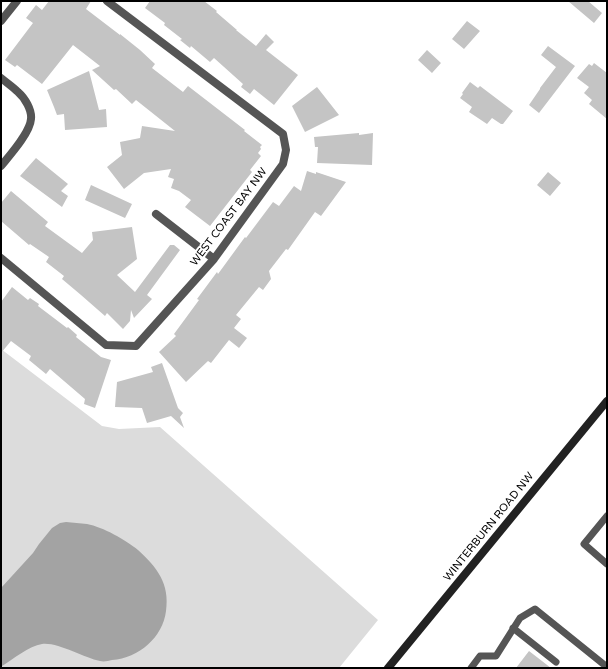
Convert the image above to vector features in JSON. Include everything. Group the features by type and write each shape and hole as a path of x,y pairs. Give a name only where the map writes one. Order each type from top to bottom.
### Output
{"main road":[{"name":"WINTERBURN ROAD NW","path":"388,668 607,401"}],"street":[{"path":"1,21 17,1"},
{"name":"WEST COAST BAY NW","path":"1,258 106,345 136,346 214,259 283,164 286,150 283,134 108,1"},
{"path":"1,78 19,92 26,101 31,119 29,127 21,140 1,166"},
{"path":"156,214 214,259"}],"lane":[{"path":"607,516 584,544 607,564"},
{"path":"471,668 480,656 496,656 520,618 535,609 607,667"},
{"path":"513,628 556,662"}],"shaded area":[{"path":"1,349 102,426 119,429 160,427 378,620 339,668 1,668"},
{"path":"66,522 87,524 107,531 133,546 151,563 161,577 166,592 166,611 160,629 148,644 131,655 122,658 102,661 56,645 42,644 27,650 1,668 1,588 33,553 52,528 60,523"}],"building":[{"path":"49,1 91,1 86,9 140,50 155,64 152,68 183,92 188,86 262,145 258,153 261,156 250,170 252,172 210,226 185,207 191,200 179,191 171,188 174,179 168,177 171,169 144,173 124,189 107,167 122,155 120,142 140,138 142,126 175,131 136,100 132,104 116,89 114,90 92,70 100,66 73,45 42,84 17,65 15,67 5,60 33,23 26,18 36,5 42,10"},
{"path":"150,1 204,1 256,46 266,34 274,42 266,50 298,75 274,105 254,89 250,94 241,87 243,84 214,58 210,62 191,46 190,48 180,40 182,39 164,25 165,23 145,8"},
{"path":"568,1 588,1 602,13 594,23"},
{"path":"467,21 480,31 464,49 452,39"},
{"path":"548,46 575,66 539,113 529,105 556,67 541,55"},
{"path":"427,50 441,63 432,73 418,60"},
{"path":"594,63 607,73 607,119 589,104 592,100 584,93 589,87 577,78 589,64 592,66"},
{"path":"89,71 99,110 106,109 107,127 65,130 64,114 57,115 47,90"},
{"path":"470,82 478,88 480,86 513,111 503,124 492,118 487,124 469,112 472,107 460,98"},
{"path":"317,87 339,115 305,132 292,106"},
{"path":"359,133 359,135 373,133 372,165 317,163 318,147 315,147 314,137"},
{"path":"36,158 68,184 61,191 68,196 62,207 20,176"},
{"path":"307,171 316,174 316,172 346,182 321,216 315,212 288,250 286,249 269,271 271,279 263,290 259,287 236,315 241,319 234,328 247,338 239,348 229,340 211,363 208,361 186,382 159,352 176,336 174,334 199,300 197,299 273,202 279,206 294,186 301,191"},
{"path":"548,172 561,183 550,196 537,185"},
{"path":"91,185 132,204 125,218 85,200"},
{"path":"11,191 48,222 45,226 82,253 93,240 92,232 132,227 137,259 117,275 135,292 170,245 174,245 180,250 147,295 152,299 134,318 131,310 130,321 123,329 107,313 105,316 62,279 64,276 46,262 49,257 30,244 29,245 1,221 1,203"},
{"path":"12,287 28,300 30,298 39,304 38,306 67,328 68,327 77,335 76,337 101,357 111,360 95,408 84,404 85,399 50,369 46,374 29,360 31,356 11,341 1,353 1,302"},
{"path":"162,363 178,408 183,413 180,417 184,428 171,416 147,423 142,408 115,407 117,382 153,372 151,367"},
{"path":"529,651 551,668 516,668"}]}
